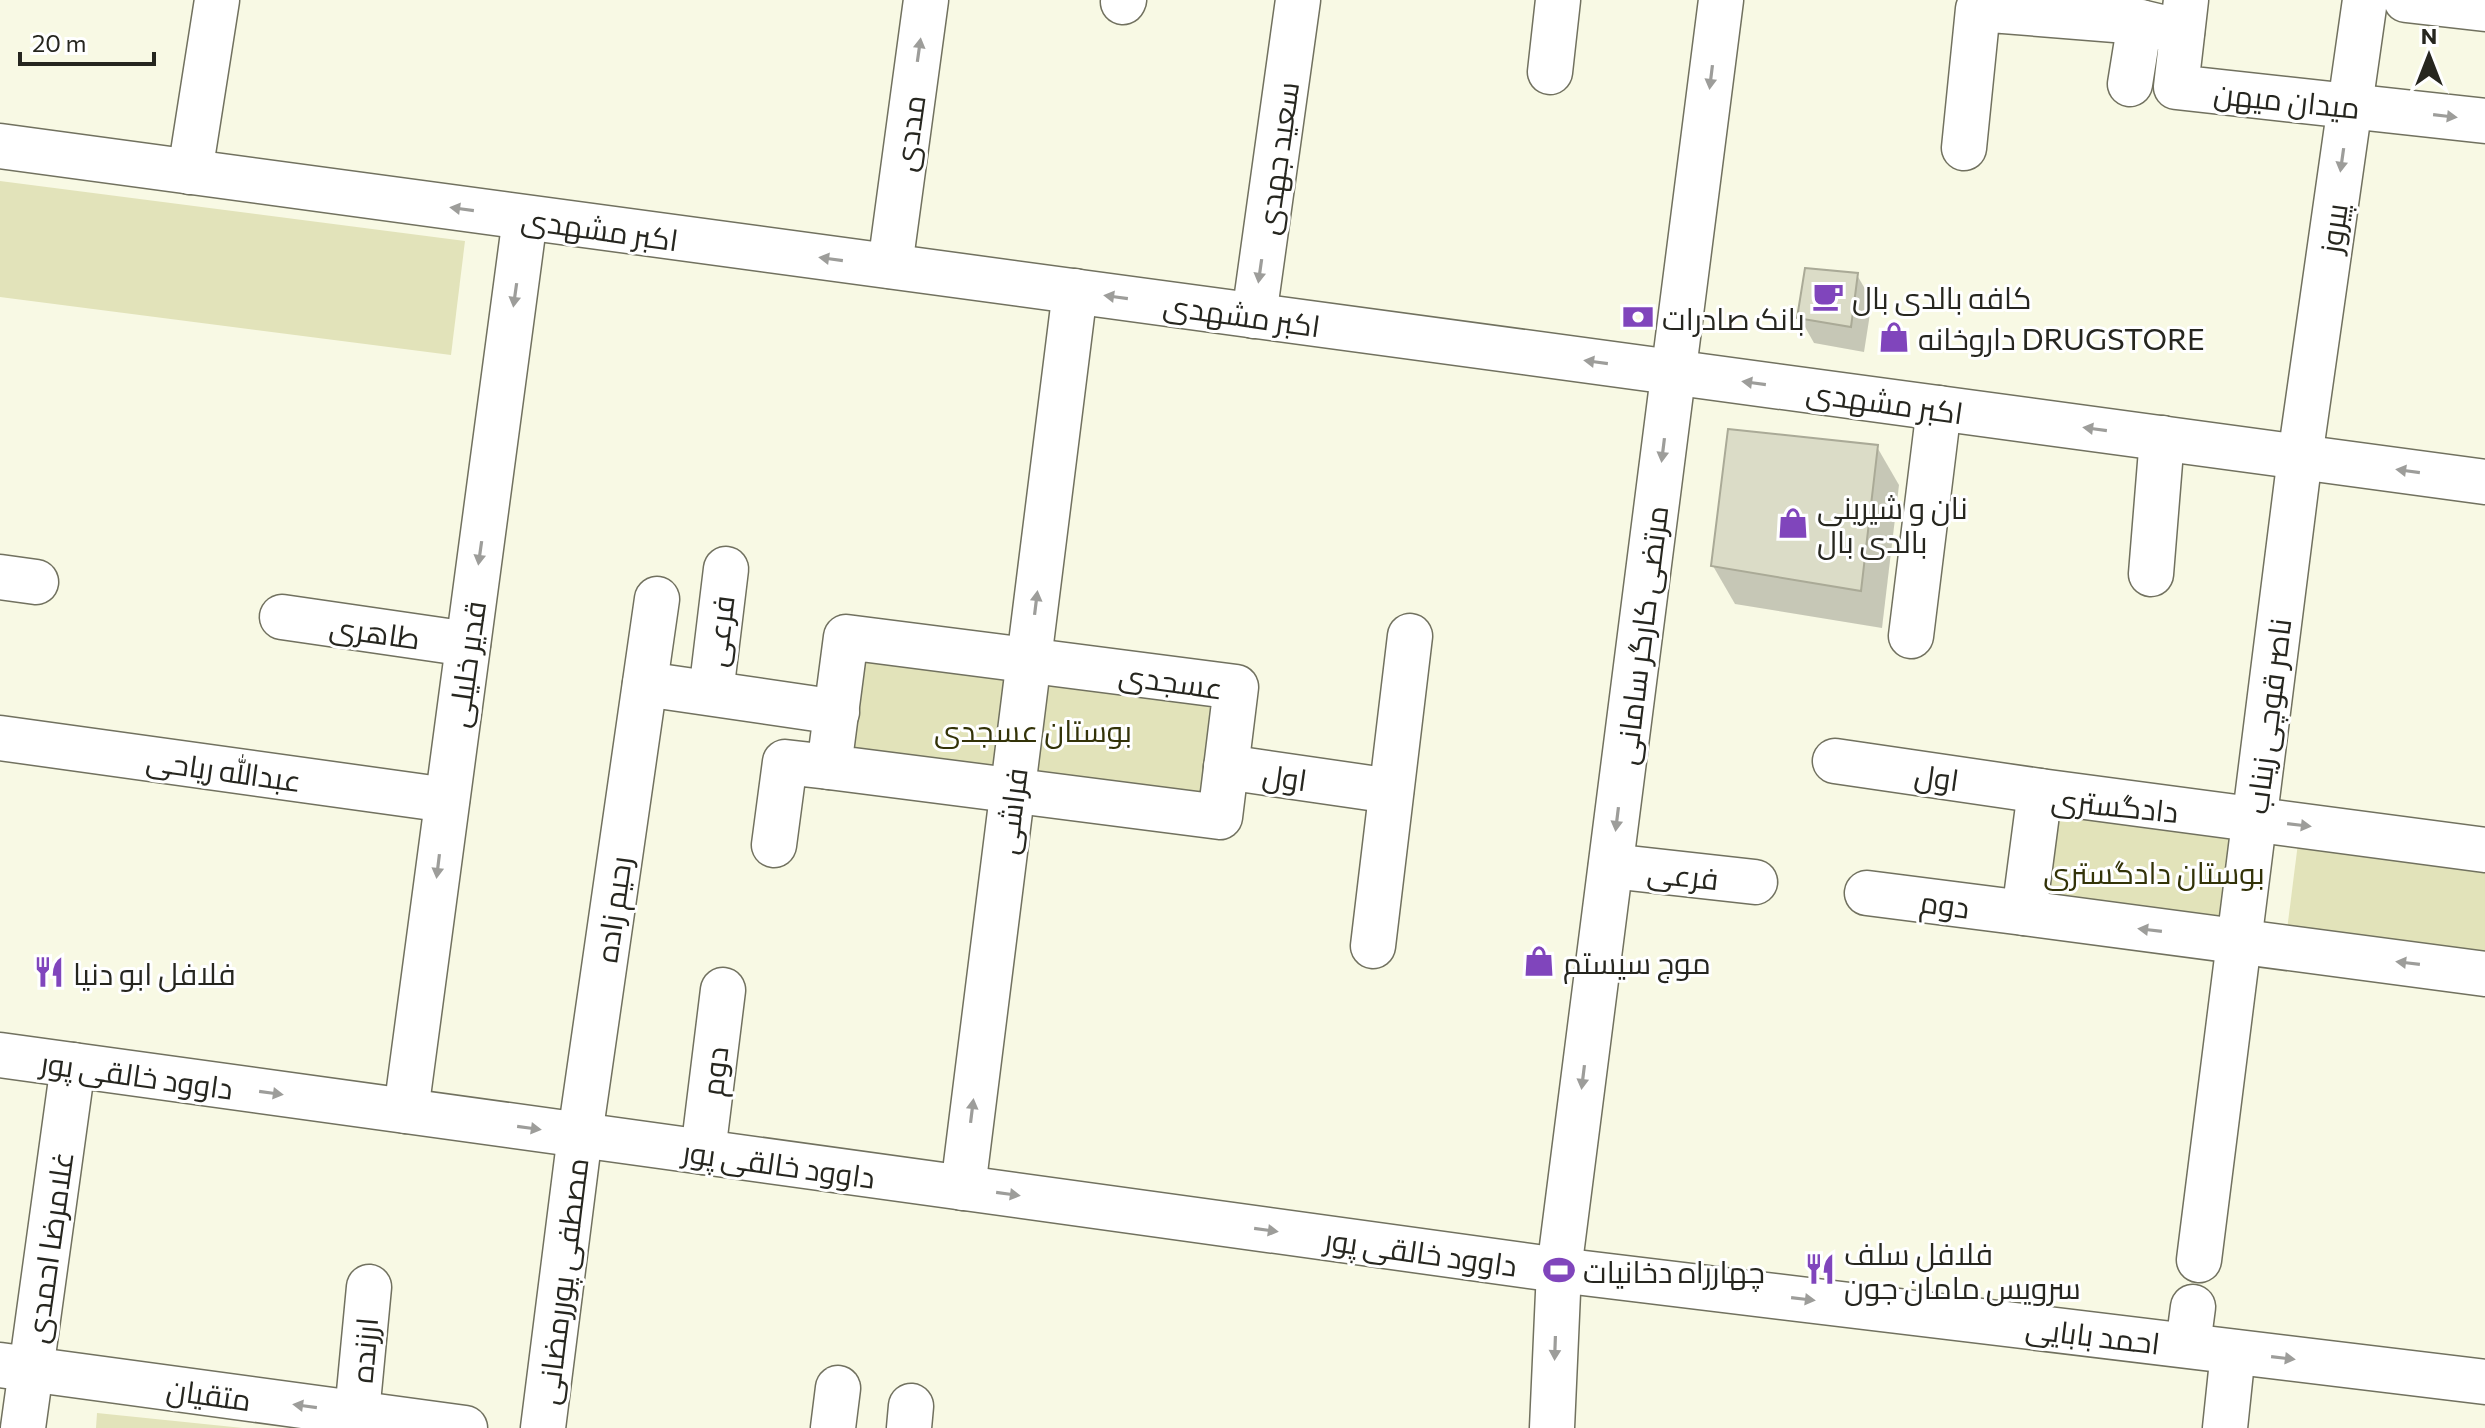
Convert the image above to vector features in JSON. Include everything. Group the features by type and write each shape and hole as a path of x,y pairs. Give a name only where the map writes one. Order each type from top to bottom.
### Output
{"street":[{"path":"190,172 217,0"},
{"name":"مددی","path":"890,266 926,0"},
{"name":"سعید جهدی","path":"1254,316 1298,0"},
{"path":"1550,72 1558,0"},
{"name":"مرتضی کارگر سامانی","path":"1552,1428 1559,1270 1721,0"},
{"name":"پیروز","path":"2300,457 2365,0"},
{"path":"2406,0 2485,9"},
{"path":"1964,148 1978,9 2012,5 2140,22 2184,16"},
{"name":"میدان میهن","path":"2184,16 2176,87 2485,121"},
{"path":"2130,84 2140,22"},
{"name":"اکبر مشهدی","path":"0,146 2485,482"},
{"name":"قدیر خلیلی","path":"406,1111 525,218"},
{"name":"فراشی","path":"963,1188 1075,291"},
{"path":"1911,636 1939,408"},
{"path":"2151,574 2162,438"},
{"name":"ناصر قوچی زیناب","path":"2199,1260 2300,457"},
{"name":"فرعی","path":"711,693 726,569"},
{"path":"657,599 645,684 837,712"},
{"name":"طاهری","path":"282,617 468,644"},
{"path":"1373,946 1410,636"},
{"name":"عسجدی","path":"846,637 1029,661 1236,687 1220,817 829,767 846,637"},
{"name":"رحیم زاده","path":"580,1135 645,684"},
{"name":"عبدالله ریاحی","path":"0,738 447,800"},
{"name":"اول","path":"1835,761 2040,791"},
{"path":"774,845 785,762 829,767"},
{"name":"اول","path":"1226,767 1391,791"},
{"name":"دادگستری","path":"2024,913 2040,791 2485,850"},
{"name":"فرعی","path":"1611,866 1755,882"},
{"name":"دوم","path":"1867,893 2024,913"},
{"path":"2024,913 2485,974"},
{"name":"دوم","path":"703,1152 723,990"},
{"name":"داوود خالقی پور","path":"0,1055 1559,1270"},
{"name":"غلامرضا احمدی","path":"23,1428 16,1367 73,1065"},
{"name":"مصطفی پوررمضانی","path":"543,1428 580,1135"},
{"name":"احمد بابایی","path":"1559,1270 2191,1326 2233,1352 2485,1382"},
{"name":"ارزنده","path":"357,1413 369,1287"},
{"path":"2225,1428 2233,1352"},
{"name":"متقیان","path":"16,1367 465,1428"}],"green space":[{"path":"0,181 465,241 451,355 0,297"},
{"name":"بوستان عسجدی","path":"862,659 1216,701 1204,800 850,758"},
{"name":"بوستان دادگستری","path":"2054,815 2265,844 2253,927 2043,898"},
{"name":"بوستان دادگستری","path":"2298,843 2485,868 2485,955 2287,930"},
{"path":"97,1413 243,1428 96,1428"}],"building":[{"name":"کافه بالدی بال","path":"1805,268 1858,273 1851,327 1797,318"},
{"name":"نان و شیرینی بالدی بال","path":"1728,429 1878,445 1861,591 1711,566"}],"place":[{"name":"کافه بالدی بال","path":"1828,296"},
{"name":"بانک صادرات","path":"1638,317"},
{"name":"داروخانه DRUGSTORE","path":"1894,337"},
{"name":"نان و شیرینی بالدی بال","path":"1793,523"},
{"name":"موج سیستم","path":"1539,961"},
{"name":"فلافل ابو دنیا","path":"49,972"},
{"name":"فلافل سلف سرویس مامان جون","path":"1820,1269"},
{"name":"چهارراه دخانیات","path":"1559,1270"}]}
